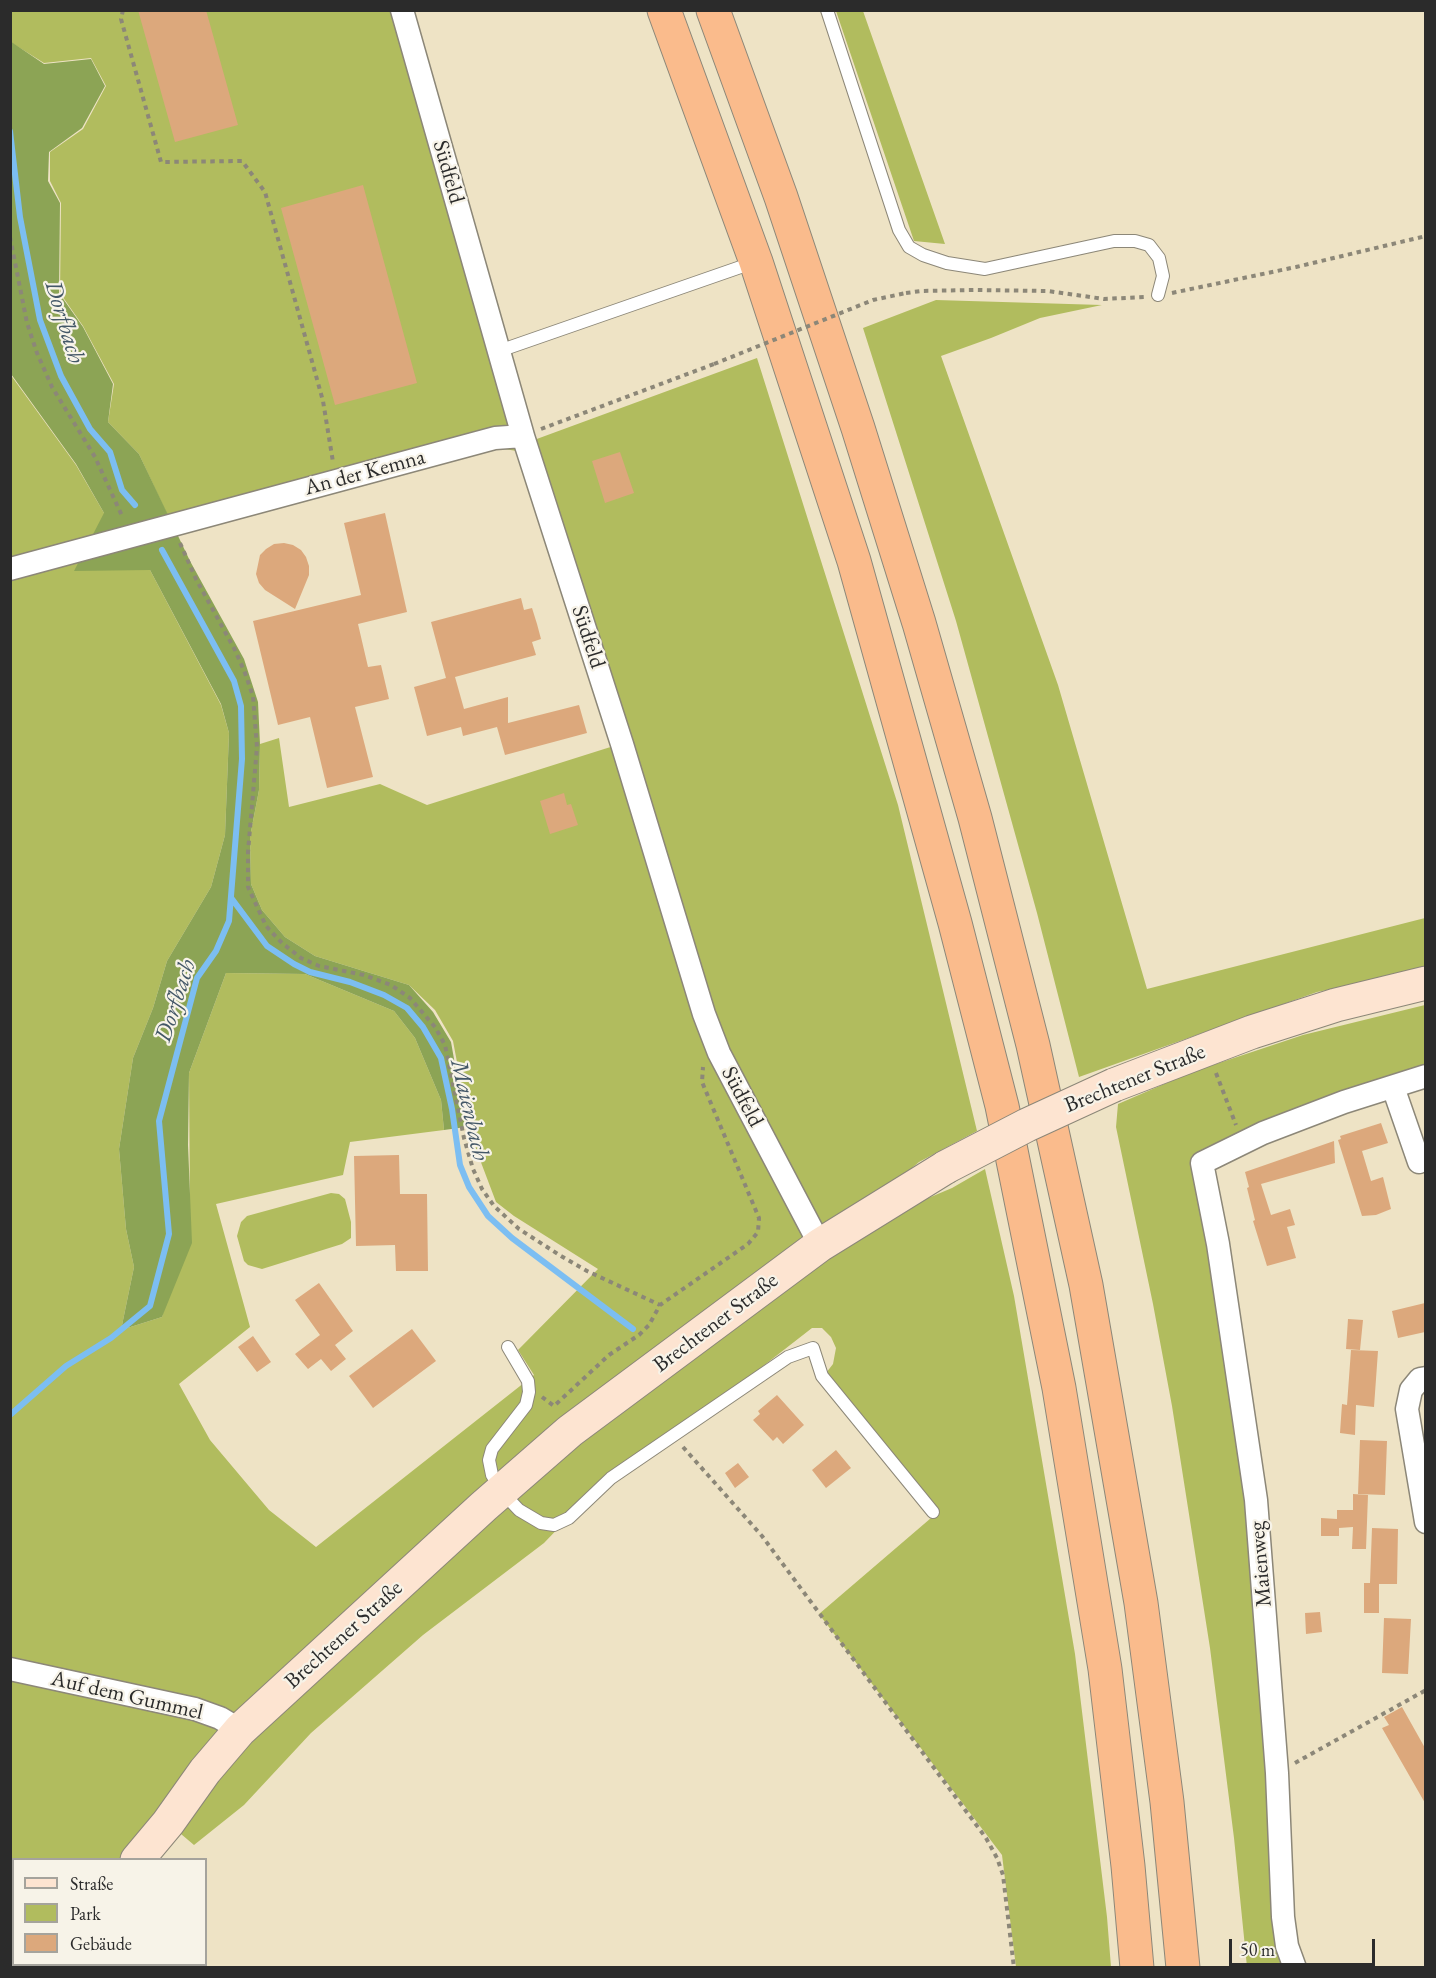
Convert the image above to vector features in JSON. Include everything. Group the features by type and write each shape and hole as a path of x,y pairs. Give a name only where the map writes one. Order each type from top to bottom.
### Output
{"highway":[{"path":"664,10 756,262 857,573 955,923 1002,1106 1059,1388 1105,1669 1128,1866 1137,1968"},
{"path":"713,10 781,197 902,569 975,818 1034,1045 1086,1285 1139,1591 1167,1802 1183,1968"}],"street":[{"name":"Südfeld","path":"402,10 523,436 622,744 704,1014 719,1053 820,1245"},
{"name":"An der Kemna","path":"10,569 495,438 523,436"},
{"name":"Brechtener Straße","path":"139,1858 168,1823 205,1771 240,1730 502,1492 570,1431 820,1245 946,1167 1027,1125 1114,1085 1252,1032 1336,1005 1425,983"},
{"path":"1419,1162 1394,1087 1425,1076"},
{"name":"Maienweg","path":"1295,1968 1287,1946 1283,1917 1277,1773 1256,1500 1218,1244 1202,1163 1263,1134 1344,1102 1394,1087"},
{"path":"1425,1377 1420,1379 1411,1390 1407,1409 1425,1522"},
{"name":"Auf dem Gummel","path":"10,1669 195,1709 220,1718 240,1730"}],"lane":[{"path":"827,10 899,230 909,247 923,255 947,263 985,269 1114,242 1135,240 1149,245 1159,258 1163,276 1158,296"},
{"path":"499,351 756,262"},
{"path":"508,1347 528,1381 529,1392 526,1405 492,1449 489,1460 492,1475 502,1492 519,1510 541,1523 554,1525 569,1518 611,1478 788,1357 813,1348 822,1376 933,1512"}],"path":[{"path":"123,10 121,19 161,162 242,161 265,192 323,401 330,454 338,480"},
{"path":"523,436 714,364 873,300 906,293 974,290 1048,291 1104,299 1158,296 1296,267 1425,236"},
{"path":"10,237 27,323 37,353 52,387 94,457 120,514"},
{"path":"177,537 196,579 235,650 253,696 257,747 249,842 248,887 266,926 301,958 320,966 364,975 392,985 410,998 435,1027 445,1045 464,1138 473,1169 482,1190 494,1206 519,1229 561,1256 587,1271 660,1305"},
{"path":"529,1392 538,1394 554,1406 609,1355 639,1335 649,1325 660,1305 748,1244 758,1232 759,1218 702,1082 701,1070 706,1059 719,1053"},
{"path":"1214,1066 1236,1125"},
{"path":"673,1435 762,1536 986,1838 1004,1875 1014,1968"},
{"path":"1277,1773 1425,1690"}],"green space":[{"path":"10,11 393,11 517,451 484,446 173,527 139,454 108,422 114,384 83,326 60,293 61,203 50,181 50,152 83,129 106,86 91,58 44,63 12,43"},
{"path":"836,11 863,11 945,244 914,241"},
{"path":"10,41 44,64 91,59 105,86 82,128 49,152 48,181 60,203 59,293 83,327 113,384 108,422 139,454 190,561 244,659 258,702 259,790 250,837 251,884 262,910 285,937 315,956 409,985 433,1012 451,1042 466,1127 444,1130 441,1100 415,1038 394,1011 305,974 226,973 189,1073 188,1145 192,1243 162,1317 121,1330 134,1267 126,1229 119,1149 133,1058 153,1008 167,961 211,887 225,835 229,733 221,704 150,570 74,571 104,513 76,464 11,374"},
{"path":"936,300 1102,305 1040,318 941,356 1058,685 1147,989 1425,918 1425,970 1317,992 1079,1077 1037,913 956,621 863,328"},
{"path":"757,358 898,805 977,1131 919,1162 822,1243 952,1188 985,1169 1014,1296 1075,1654 1111,1967 1016,1967 1002,1855 819,1614 938,1512 826,1373 833,1364 836,1348 831,1337 822,1328 812,1328 569,1517 544,1543 423,1635 311,1733 244,1805 194,1845 168,1823 135,1858 12,1858 12,1966 36,1966 11,1967 10,374 76,465 104,513 150,570 221,705 229,733 225,835 211,887 167,961 153,1008 133,1058 119,1149 126,1229 134,1267 121,1330 162,1317 190,1210 189,1073 226,973 305,974 394,1011 415,1038 441,1100 444,1130 350,1142 343,1175 216,1204 250,1327 179,1384 210,1440 269,1510 316,1547 534,1375 518,1350 598,1269 514,1216 496,1202 471,1136 453,1041 435,1010 409,985 315,956 285,937 262,910 251,884 250,837 259,790 260,744 279,738 289,807 380,784 427,805 620,744 725,1052 534,440"},
{"path":"1425,1005 1425,1076 1202,1164 1218,1244 1295,1967 1247,1967 1234,1838 1210,1648 1172,1406 1116,1127 1118,1104 1192,1072 1303,1035"},
{"path":"331,1193 339,1194 345,1199 351,1222 351,1238 342,1244 262,1269 248,1265 244,1261 237,1236 241,1222 247,1216"}],"building":[{"path":"138,10 206,10 238,125 175,142"},
{"path":"363,185 417,383 335,405 281,208"},
{"path":"620,452 634,493 605,503 592,461"},
{"path":"385,513 407,612 358,624 368,667 381,665 389,699 355,707 373,777 327,788 310,717 278,725 253,621 361,595 344,523"},
{"path":"284,543 301,550 309,566 309,575 295,609 265,590 256,574 260,555 274,544"},
{"path":"521,598 524,610 532,608 541,639 532,642 536,655 455,677 464,709 508,697 508,723 579,705 587,733 505,755 497,727 463,736 461,727 427,736 414,687 446,678 431,622"},
{"path":"564,793 567,805 571,804 578,825 550,834 540,801"},
{"path":"1381,1123 1388,1143 1362,1151 1371,1181 1383,1177 1391,1209 1376,1215 1362,1216 1338,1140 1341,1139 1340,1136"},
{"path":"1334,1141 1335,1163 1261,1184 1271,1215 1290,1209 1295,1225 1287,1227 1296,1258 1267,1266 1253,1221 1255,1220 1245,1172"},
{"path":"399,1155 400,1194 427,1194 428,1271 396,1271 395,1245 356,1246 354,1156"},
{"path":"319,1283 353,1331 335,1345 346,1359 331,1371 321,1359 308,1369 295,1354 320,1335 295,1300"},
{"path":"1425,1303 1425,1332 1398,1338 1392,1311"},
{"path":"1348,1319 1363,1320 1360,1350 1346,1349"},
{"path":"412,1329 436,1361 373,1408 349,1376"},
{"path":"253,1336 271,1362 257,1372 238,1347"},
{"path":"1351,1350 1378,1351 1374,1407 1356,1405 1355,1435 1340,1433 1342,1404 1347,1405"},
{"path":"777,1395 804,1425 783,1444 777,1437 773,1441 753,1420 760,1414 758,1411"},
{"path":"1360,1440 1387,1441 1385,1495 1358,1494"},
{"path":"836,1450 851,1468 826,1488 812,1470"},
{"path":"738,1463 749,1477 735,1488 725,1473"},
{"path":"1353,1494 1368,1495 1366,1549 1352,1549 1353,1527 1339,1528 1339,1536 1321,1536 1321,1518 1337,1519 1337,1510 1353,1510"},
{"path":"1372,1528 1398,1529 1397,1584 1379,1584 1379,1613 1364,1613 1364,1583 1370,1583"},
{"path":"1320,1612 1322,1632 1306,1634 1305,1613"},
{"path":"1384,1618 1411,1619 1408,1674 1382,1673"},
{"path":"1402,1707 1425,1748 1425,1803 1382,1728 1389,1725 1384,1717"}],"waterway":[{"name":"Dorfbach","path":"10,131 20,217 40,320 61,376 90,429 110,452 122,490 135,505"},
{"name":"Dorfbach","path":"10,1415 66,1366 111,1338 150,1306 169,1234 159,1121 197,978 216,951 229,921 242,759 241,706 234,681 162,550"},
{"name":"Maienbach","path":"232,899 267,946 294,964 310,972 350,982 384,995 407,1008 423,1027 441,1058 452,1109 460,1165 469,1187 488,1216 512,1238 633,1329"}]}
